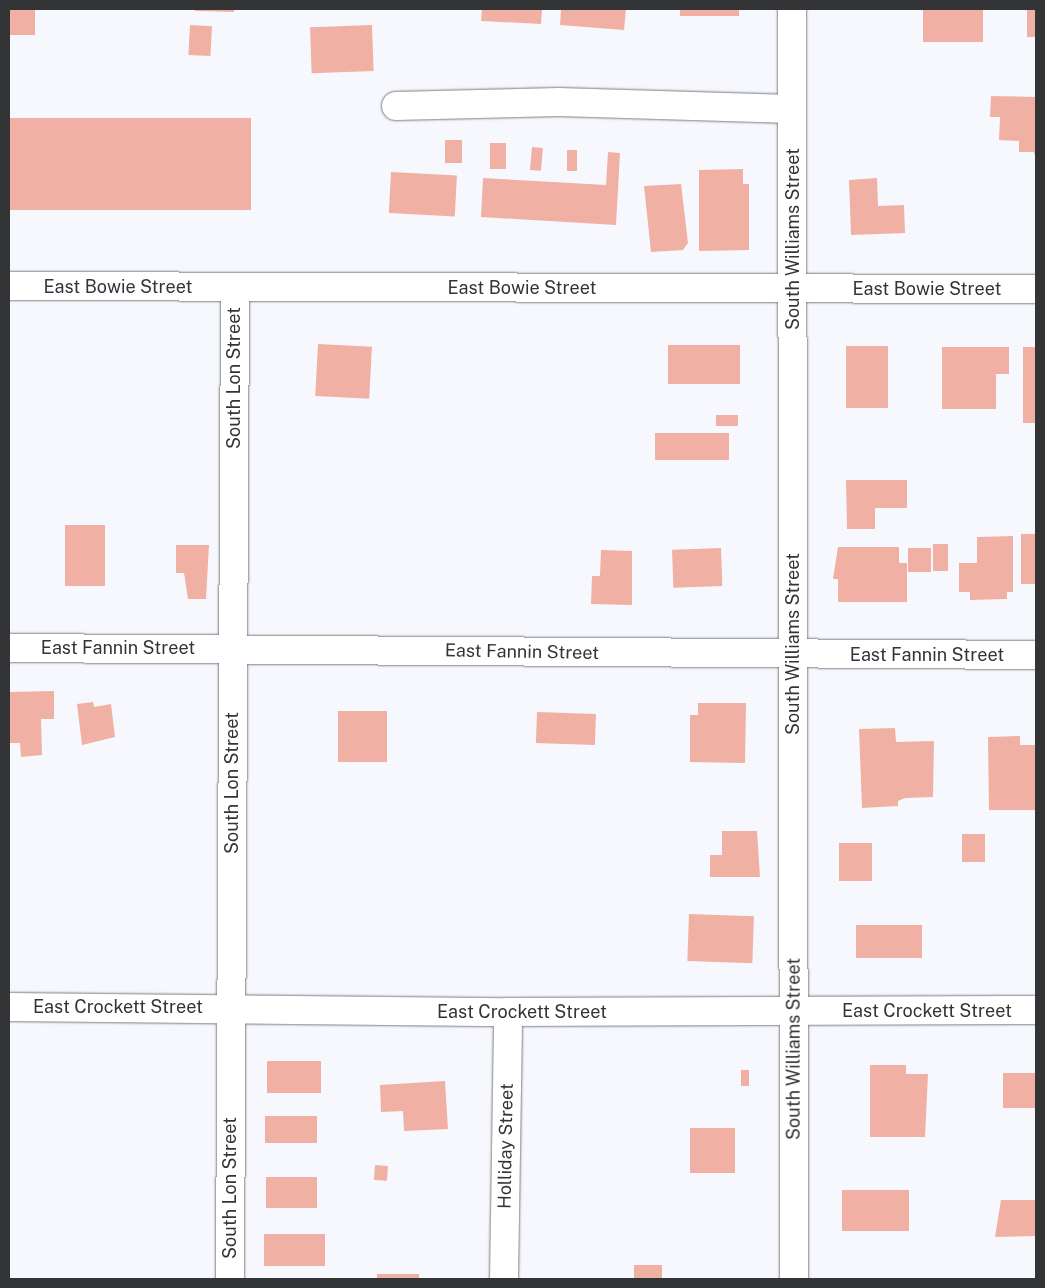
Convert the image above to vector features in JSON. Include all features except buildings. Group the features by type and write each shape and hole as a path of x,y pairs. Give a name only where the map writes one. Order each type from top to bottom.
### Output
{"street":[{"name":"South Williams Street","path":"792,9 794,1279"},
{"path":"396,106 559,102 792,109"},
{"name":"East Bowie Street","path":"9,286 1036,289"},
{"name":"South Lon Street","path":"230,1279 235,287"},
{"name":"East Fannin Street","path":"9,648 794,655 1036,655"},
{"name":"East Crockett Street","path":"9,1007 231,1007 508,1012 1036,1010"},
{"name":"Holliday Street","path":"504,1279 508,1012"}]}
